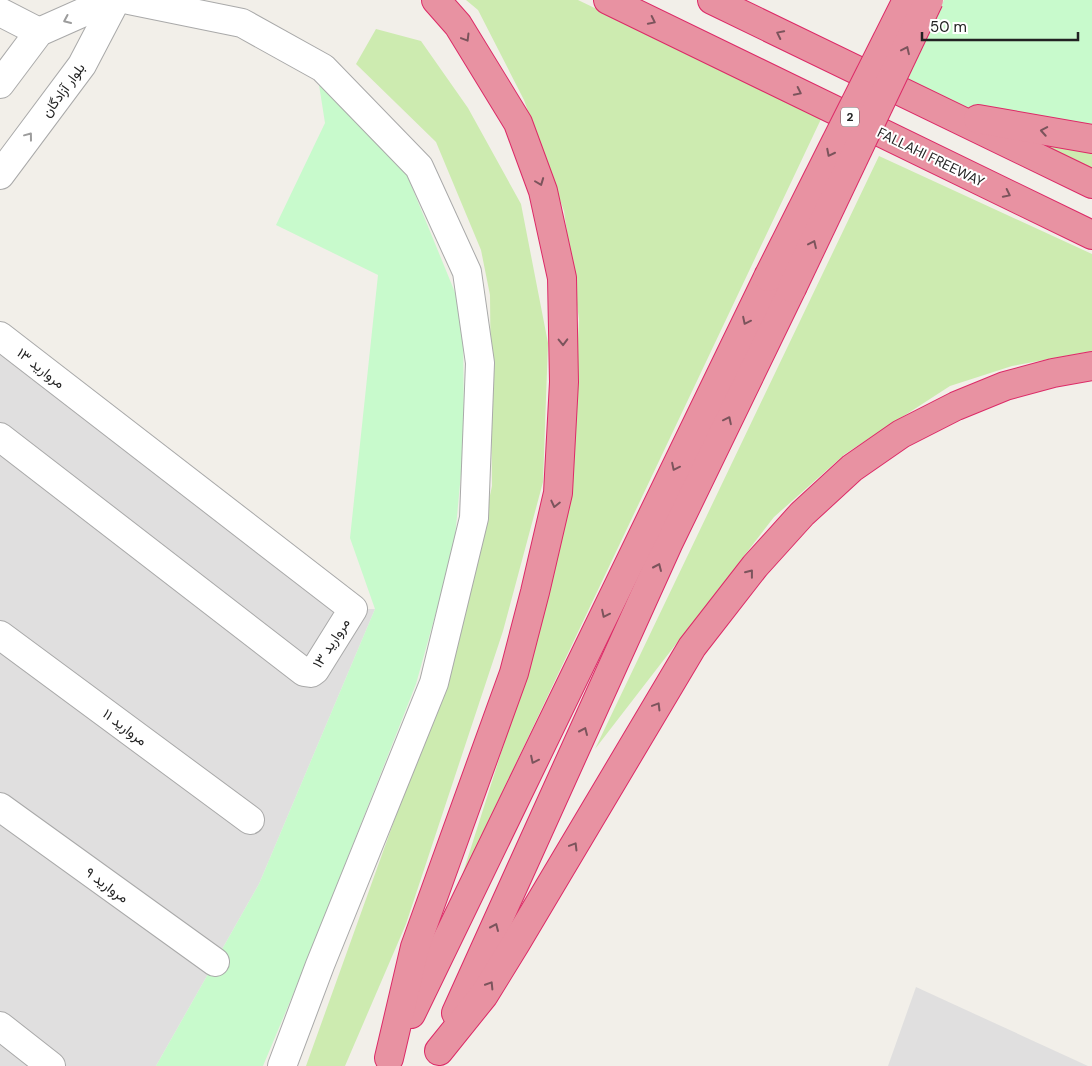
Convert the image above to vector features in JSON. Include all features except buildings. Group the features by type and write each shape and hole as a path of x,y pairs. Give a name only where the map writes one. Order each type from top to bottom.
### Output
{"highway":[{"path":"436,0 458,25 518,123 543,191 562,278 564,382 558,493 535,592 514,673 415,947 390,1058 768,277 907,0"},
{"name":"FALLAHI FREEWAY","path":"608,0 1092,235"},
{"path":"712,0 1092,184"},
{"path":"930,0 668,544 439,1051 484,995 692,647 755,566 802,514 852,468 901,434 956,406 1005,386 1053,373 1092,366"},
{"path":"942,113 1092,139"}],"street":[{"path":"0,84 39,32 111,0"},
{"name":"بلوار آزادگان","path":"0,175 82,65 116,0"},
{"path":"129,0 242,23 323,68 419,167 467,272 480,363 474,518 434,683 320,965 282,1066"},
{"path":"0,12 39,32"},
{"name":"مروارید ۱۳","path":"0,336 353,609 315,670 311,673 304,672 0,437"},
{"name":"مروارید ۱۱","path":"0,635 250,820"},
{"name":"مروارید ۹","path":"0,807 215,962"},
{"path":"0,1026 51,1066"}],"shaded area":[{"path":"0,350 353,609 375,609 259,884 156,1066 0,1066"},
{"path":"916,987 1088,1066 888,1066"}],"green space":[{"path":"466,0 578,0 822,117 461,879 523,684 571,479 579,319 564,211 524,100 478,10"},
{"path":"944,0 1092,0 1092,132 949,106 903,83"},
{"path":"376,29 421,41 468,108 521,204 548,343 543,482 503,631 406,924 345,1066 306,1066 458,643 492,486 490,295 481,250 436,142 356,64"},
{"path":"317,72 407,175 463,312 464,442 454,548 416,684 307,961 263,1066 156,1066 259,884 375,609 350,538 378,275 276,225 325,123"},
{"path":"1023,139 1092,147 1092,172"},
{"path":"879,156 1092,254 1092,351 1012,366 950,386 845,454 774,517 595,749"}]}
